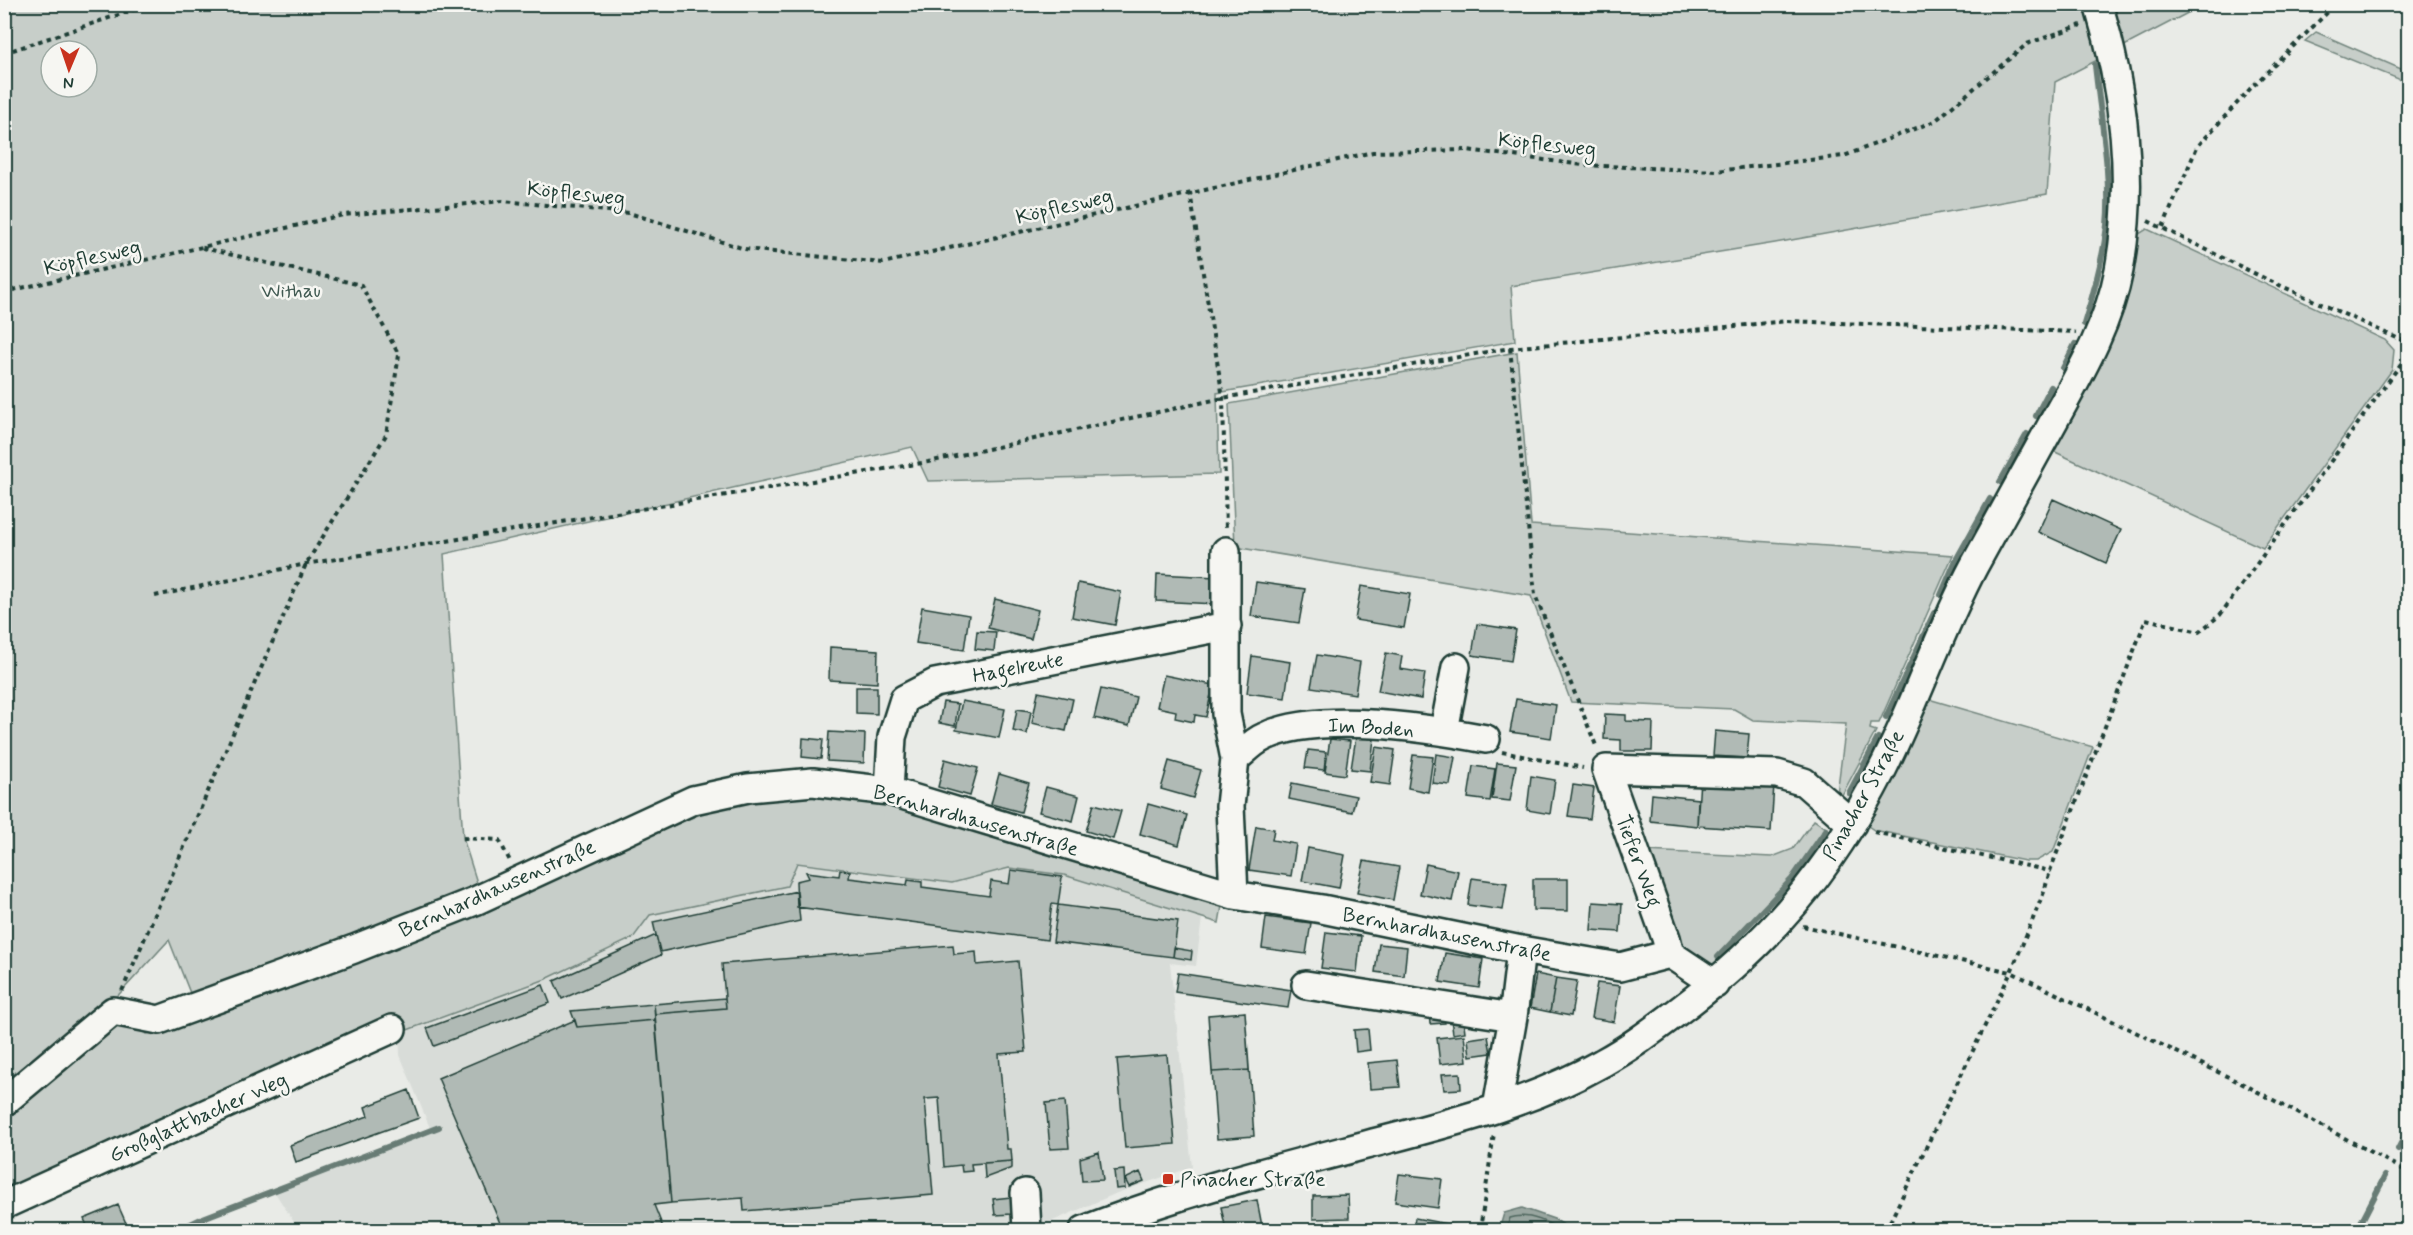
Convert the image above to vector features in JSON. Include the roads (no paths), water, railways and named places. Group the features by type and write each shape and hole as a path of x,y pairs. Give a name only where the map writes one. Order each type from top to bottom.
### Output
{"street":[{"name":"Pinacher Straße","path":"1084,1230 1153,1203 1497,1108 1557,1086 1603,1063 1641,1039 1715,984 1782,921 1820,873 1852,825 1884,766 1971,572 2084,367 2104,324 2119,272 2126,212 2127,168 2121,109 2100,11"},
{"path":"1226,551 1226,714 1235,759 1230,806 1234,895"},
{"name":"Hagelreute","path":"889,791 892,737 904,699 935,683 1227,626"},
{"name":"Im Boden","path":"1444,731 1456,667"},
{"name":"Im Boden","path":"1235,759 1264,737 1319,723 1444,731 1486,739"},
{"name":"Tiefer Weg","path":"1670,954 1606,769 1777,774 1804,782 1852,825"},
{"name":"Bernhardhausenstraße","path":"4,1102 113,1011 159,1020 354,950 475,901 693,800 748,788 813,782 889,791 1234,895 1322,909 1521,950 1620,967 1670,954"},
{"path":"1497,1108 1514,1017 1521,950"},
{"path":"1670,954 1715,984"},
{"path":"1306,985 1514,1017"},
{"name":"Großglattbacher Weg","path":"4,1205 392,1029"},
{"path":"1025,1193 1027,1230"}],"water":[{"path":"1522,1208 1554,1219 1572,1230 1499,1230 1504,1213"}],"waterway":[{"path":"2084,324 2101,263 2108,206 2107,166 2095,65"},
{"path":"2063,368 2075,344"},
{"path":"2036,416 2051,387"},
{"path":"2000,482 2027,434"},
{"path":"1941,595 1956,560 1990,499"},
{"path":"1886,717 1934,613"},
{"path":"1849,793 1878,738"},
{"path":"1718,957 1792,879 1826,830"},
{"path":"178,1230 203,1218 439,1127"},
{"path":"2398,1149 2408,1129"},
{"path":"2357,1230 2385,1176"}],"place":[{"name":"Pinacher Straße","path":"1168,1179"}],"park label":[{"name":"Withau","path":"291,290"}]}
